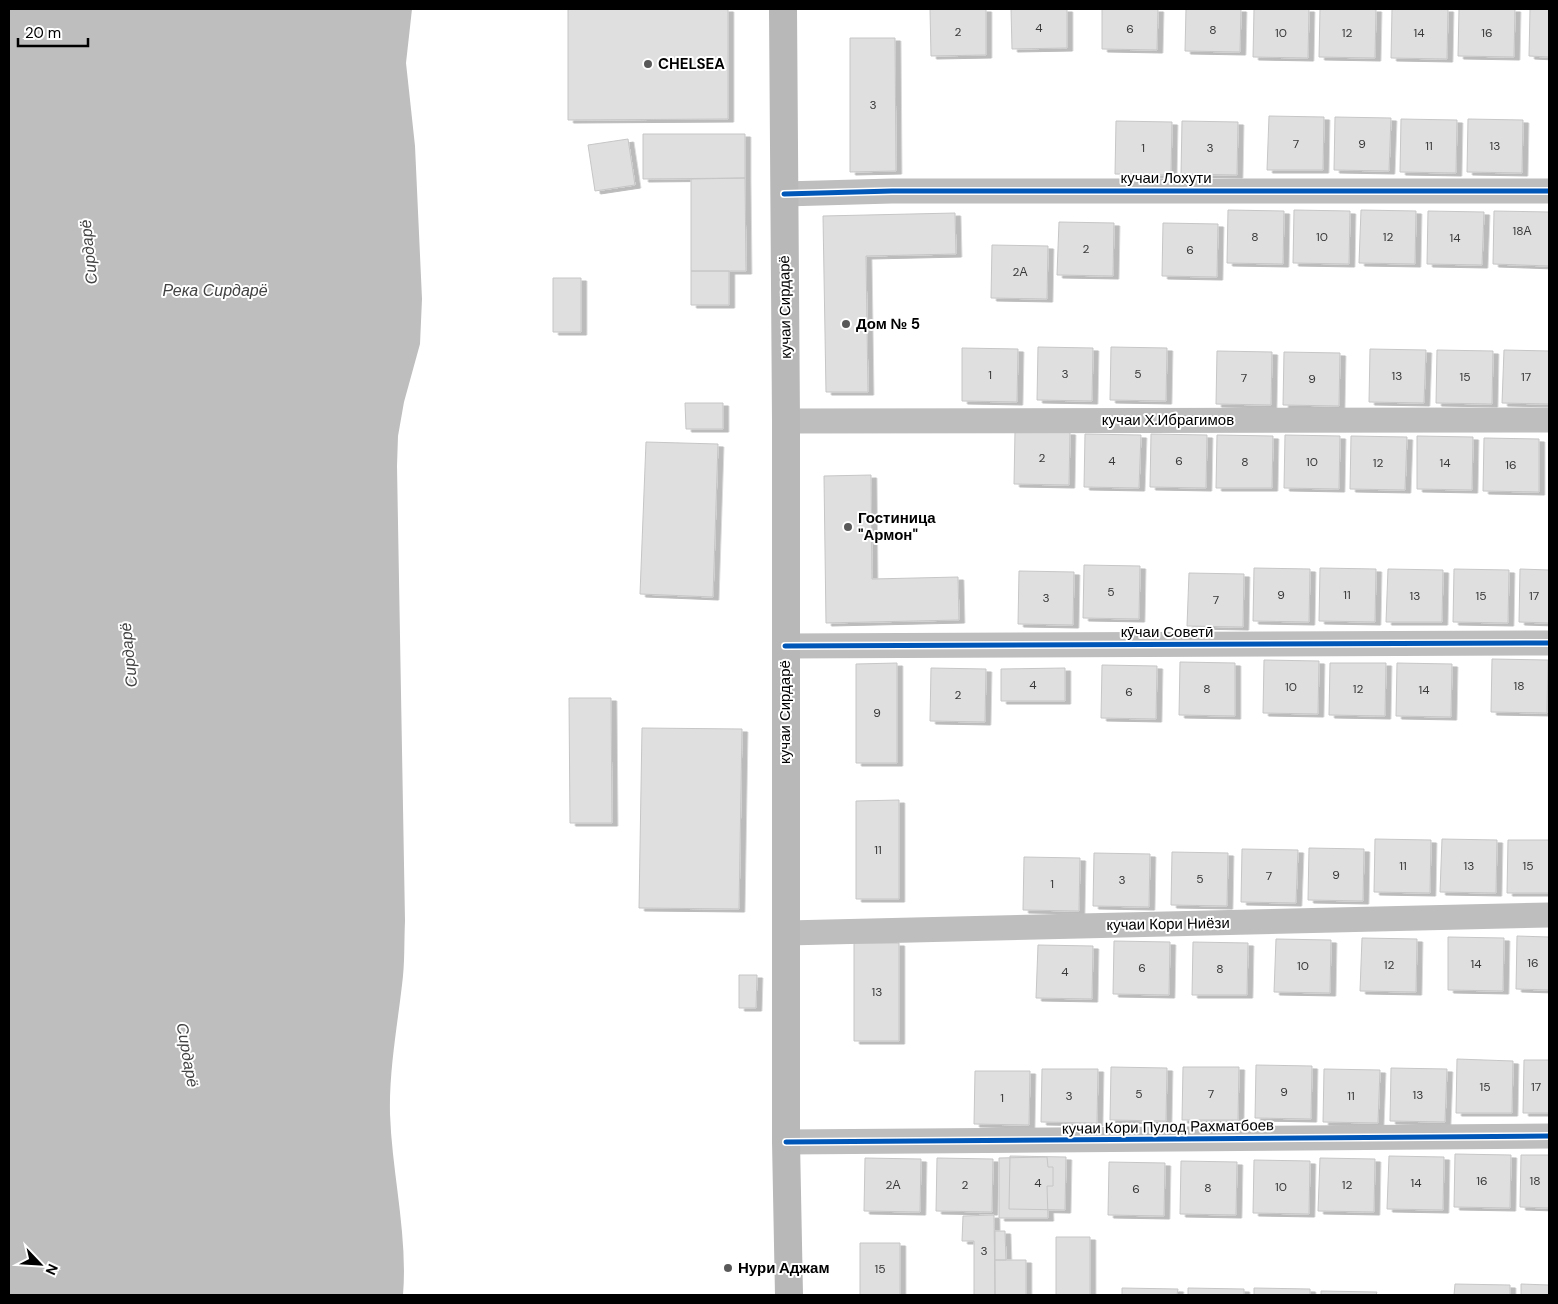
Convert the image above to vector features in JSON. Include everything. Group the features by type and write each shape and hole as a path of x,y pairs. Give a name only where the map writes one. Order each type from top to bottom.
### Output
{"main road":[{"name":"кучаи Сирдарё","path":"784,9 786,1142 789,1295"}],"street":[{"name":"кучаи Лохути","path":"784,194 892,191 1549,191"},
{"name":"кучаи Х.Ибрагимов","path":"786,421 1549,420"},
{"name":"кӯчаи Советӣ","path":"785,646 1549,643"},
{"name":"кучаи Кори Ниёзи","path":"787,933 1549,915"},
{"name":"кучаи Кори Пулод Рахматбоев","path":"786,1142 1549,1136"}],"water":[{"name":"Река Сирдарё","path":"9,9 412,9 406,63 415,146 422,299 420,344 404,402 398,436 405,921 403,977 390,1098 391,1137 402,1227 403,1295 9,1295"}],"building":[{"name":"CHELSEA","path":"568,9 728,9 728,119 568,120"},
{"path":"930,9 986,9 986,55 931,56"},
{"path":"1011,9 1067,9 1067,48 1012,49"},
{"path":"1102,9 1158,9 1157,50 1102,49"},
{"path":"1186,9 1241,9 1240,52 1185,51"},
{"path":"1254,9 1309,9 1308,58 1253,57"},
{"path":"1320,9 1376,9 1375,58 1319,57"},
{"path":"1392,9 1448,9 1447,59 1391,58"},
{"path":"1459,9 1515,9 1514,57 1458,56"},
{"path":"1530,9 1549,9 1549,57 1529,56"},
{"path":"850,38 895,38 896,171 850,172"},
{"path":"1269,116 1324,117 1323,170 1267,170"},
{"path":"1335,117 1391,118 1389,171 1334,170"},
{"path":"1401,119 1457,120 1456,173 1400,172"},
{"path":"1468,119 1523,120 1522,173 1467,172"},
{"path":"1116,121 1172,122 1171,175 1115,174"},
{"path":"1182,121 1238,122 1237,175 1181,174"},
{"path":"643,134 745,134 745,178 643,179"},
{"path":"628,139 635,185 595,191 588,145"},
{"path":"745,178 746,271 691,271 691,179"},
{"path":"1228,210 1284,211 1283,264 1227,263"},
{"path":"1294,210 1350,211 1349,264 1293,263"},
{"path":"1361,210 1416,211 1415,264 1359,263"},
{"path":"1428,211 1484,212 1482,265 1427,264"},
{"path":"1494,211 1549,212 1549,266 1493,264"},
{"name":"Дом № 5","path":"955,213 956,254 866,256 868,392 826,392 823,216"},
{"path":"1059,222 1114,223 1113,276 1057,275"},
{"path":"1163,223 1218,224 1217,277 1162,276"},
{"path":"992,245 1048,246 1047,299 991,298"},
{"path":"691,271 729,271 729,305 691,305"},
{"path":"553,278 581,278 581,332 553,332"},
{"path":"1038,347 1093,348 1092,401 1037,400"},
{"path":"1111,347 1167,348 1166,401 1110,400"},
{"path":"962,348 1018,349 1017,402 962,401"},
{"path":"1370,349 1426,350 1424,403 1369,402"},
{"path":"1437,350 1493,351 1492,404 1436,403"},
{"path":"1504,350 1549,351 1549,404 1502,403"},
{"path":"1217,351 1272,352 1271,405 1216,404"},
{"path":"1284,352 1340,353 1339,406 1283,405"},
{"path":"685,403 723,403 723,429 686,429"},
{"path":"1015,431 1070,432 1069,485 1014,484"},
{"path":"1085,434 1141,435 1139,488 1084,487"},
{"path":"1151,434 1207,435 1206,488 1150,487"},
{"path":"1217,435 1273,436 1272,488 1216,488"},
{"path":"1285,435 1340,436 1339,489 1284,488"},
{"path":"1351,436 1407,437 1405,490 1350,489"},
{"path":"1417,436 1473,437 1472,490 1417,489"},
{"path":"1484,438 1539,439 1539,492 1483,491"},
{"path":"646,442 718,444 713,597 640,594"},
{"name":"Гостиница \"Армон\"","path":"871,475 872,579 958,577 959,620 826,623 824,476"},
{"path":"1084,565 1140,566 1139,619 1083,618"},
{"path":"1254,568 1310,569 1309,622 1253,621"},
{"path":"1320,568 1376,569 1375,622 1319,621"},
{"path":"1388,569 1443,570 1442,622 1386,622"},
{"path":"1454,569 1509,570 1508,623 1453,622"},
{"path":"1520,569 1549,570 1549,623 1519,622"},
{"path":"1019,571 1074,572 1073,625 1018,624"},
{"path":"1189,573 1244,574 1243,627 1187,626"},
{"path":"1492,659 1548,660 1547,713 1491,712"},
{"path":"1264,660 1319,661 1318,714 1263,713"},
{"path":"1180,662 1235,663 1235,716 1179,715"},
{"path":"897,663 897,763 856,763 856,664"},
{"path":"1330,663 1386,663 1385,716 1329,715"},
{"path":"1397,663 1452,664 1451,717 1396,716"},
{"path":"1102,665 1157,666 1156,719 1101,718"},
{"path":"931,668 986,669 985,722 930,721"},
{"path":"1065,668 1065,701 1001,701 1001,669"},
{"path":"569,698 611,698 612,823 570,823"},
{"path":"642,728 742,729 739,909 639,908"},
{"path":"899,800 899,899 856,899 856,801"},
{"path":"1375,839 1431,840 1430,893 1374,892"},
{"path":"1442,839 1497,840 1496,893 1440,892"},
{"path":"1508,840 1549,840 1549,893 1507,893"},
{"path":"1309,848 1364,849 1363,901 1308,900"},
{"path":"1242,849 1298,850 1296,903 1241,902"},
{"path":"1172,852 1228,853 1227,906 1171,905"},
{"path":"1094,853 1150,854 1149,907 1093,906"},
{"path":"1024,857 1080,858 1079,911 1023,910"},
{"path":"1517,936 1549,937 1549,990 1516,989"},
{"path":"1448,937 1504,938 1503,991 1448,990"},
{"path":"1362,938 1417,939 1416,992 1360,991"},
{"path":"1276,939 1331,940 1330,993 1274,992"},
{"path":"1114,941 1170,942 1169,995 1113,994"},
{"path":"1193,942 1248,943 1247,995 1192,995"},
{"path":"854,943 899,943 899,1041 854,1041"},
{"path":"1038,945 1093,946 1092,999 1036,998"},
{"path":"739,975 757,975 756,1008 739,1008"},
{"path":"1457,1059 1513,1061 1512,1113 1456,1113"},
{"path":"1524,1060 1549,1060 1549,1113 1523,1113"},
{"path":"1256,1065 1312,1066 1311,1119 1255,1118"},
{"path":"1111,1067 1167,1068 1166,1121 1110,1120"},
{"path":"1183,1067 1239,1067 1238,1120 1182,1120"},
{"path":"1391,1068 1447,1069 1445,1122 1390,1121"},
{"path":"1042,1069 1098,1069 1097,1123 1041,1122"},
{"path":"1324,1069 1380,1070 1378,1123 1323,1122"},
{"path":"975,1071 1030,1071 1029,1125 974,1124"},
{"path":"1455,1154 1511,1155 1510,1208 1454,1207"},
{"path":"1521,1155 1549,1155 1549,1208 1520,1207"},
{"path":"1010,1156 1066,1157 1065,1210 1009,1209"},
{"path":"1389,1156 1444,1157 1443,1210 1387,1209"},
{"path":"1047,1157 1048,1167 1053,1167 1053,1186 1047,1186 1048,1218 999,1218 999,1158"},
{"path":"865,1158 921,1159 920,1212 864,1211"},
{"path":"937,1158 993,1159 992,1212 936,1211"},
{"path":"1320,1158 1375,1159 1374,1212 1318,1211"},
{"path":"1254,1160 1310,1161 1309,1214 1253,1213"},
{"path":"1181,1161 1237,1162 1236,1215 1180,1214"},
{"path":"1109,1162 1165,1163 1164,1216 1108,1215"},
{"path":"994,1215 995,1295 974,1295 974,1241 962,1241 963,1216"},
{"path":"995,1231 1005,1231 1006,1260 995,1260"},
{"path":"1056,1237 1090,1237 1090,1295 1056,1295"},
{"path":"860,1243 900,1243 900,1295 860,1295"},
{"path":"995,1260 1026,1260 1026,1295 995,1295"},
{"path":"1455,1284 1510,1285 1510,1295 1454,1295"},
{"path":"1521,1284 1549,1285 1549,1295 1521,1295"},
{"path":"1122,1288 1178,1289 1177,1295 1122,1295"},
{"path":"1188,1288 1244,1289 1244,1295 1188,1295"},
{"path":"1254,1288 1310,1289 1310,1295 1254,1295"},
{"path":"1321,1291 1377,1292 1376,1295 1321,1295"}],"cycle path":[{"path":"784,194 892,191 1549,191"},
{"path":"785,646 1549,643"},
{"path":"786,1142 1549,1136"}],"place":[{"name":"CHELSEA","path":"648,64"},
{"name":"Дом № 5","path":"846,324"},
{"name":"Гостиница \"Армон\"","path":"848,527"},
{"name":"Нури Аджам","path":"728,1268"}],"water label":[{"name":"Сирдарё","path":"88,252"},
{"name":"Сирдарё","path":"128,655"},
{"name":"Сирдарё","path":"188,1055"}]}
